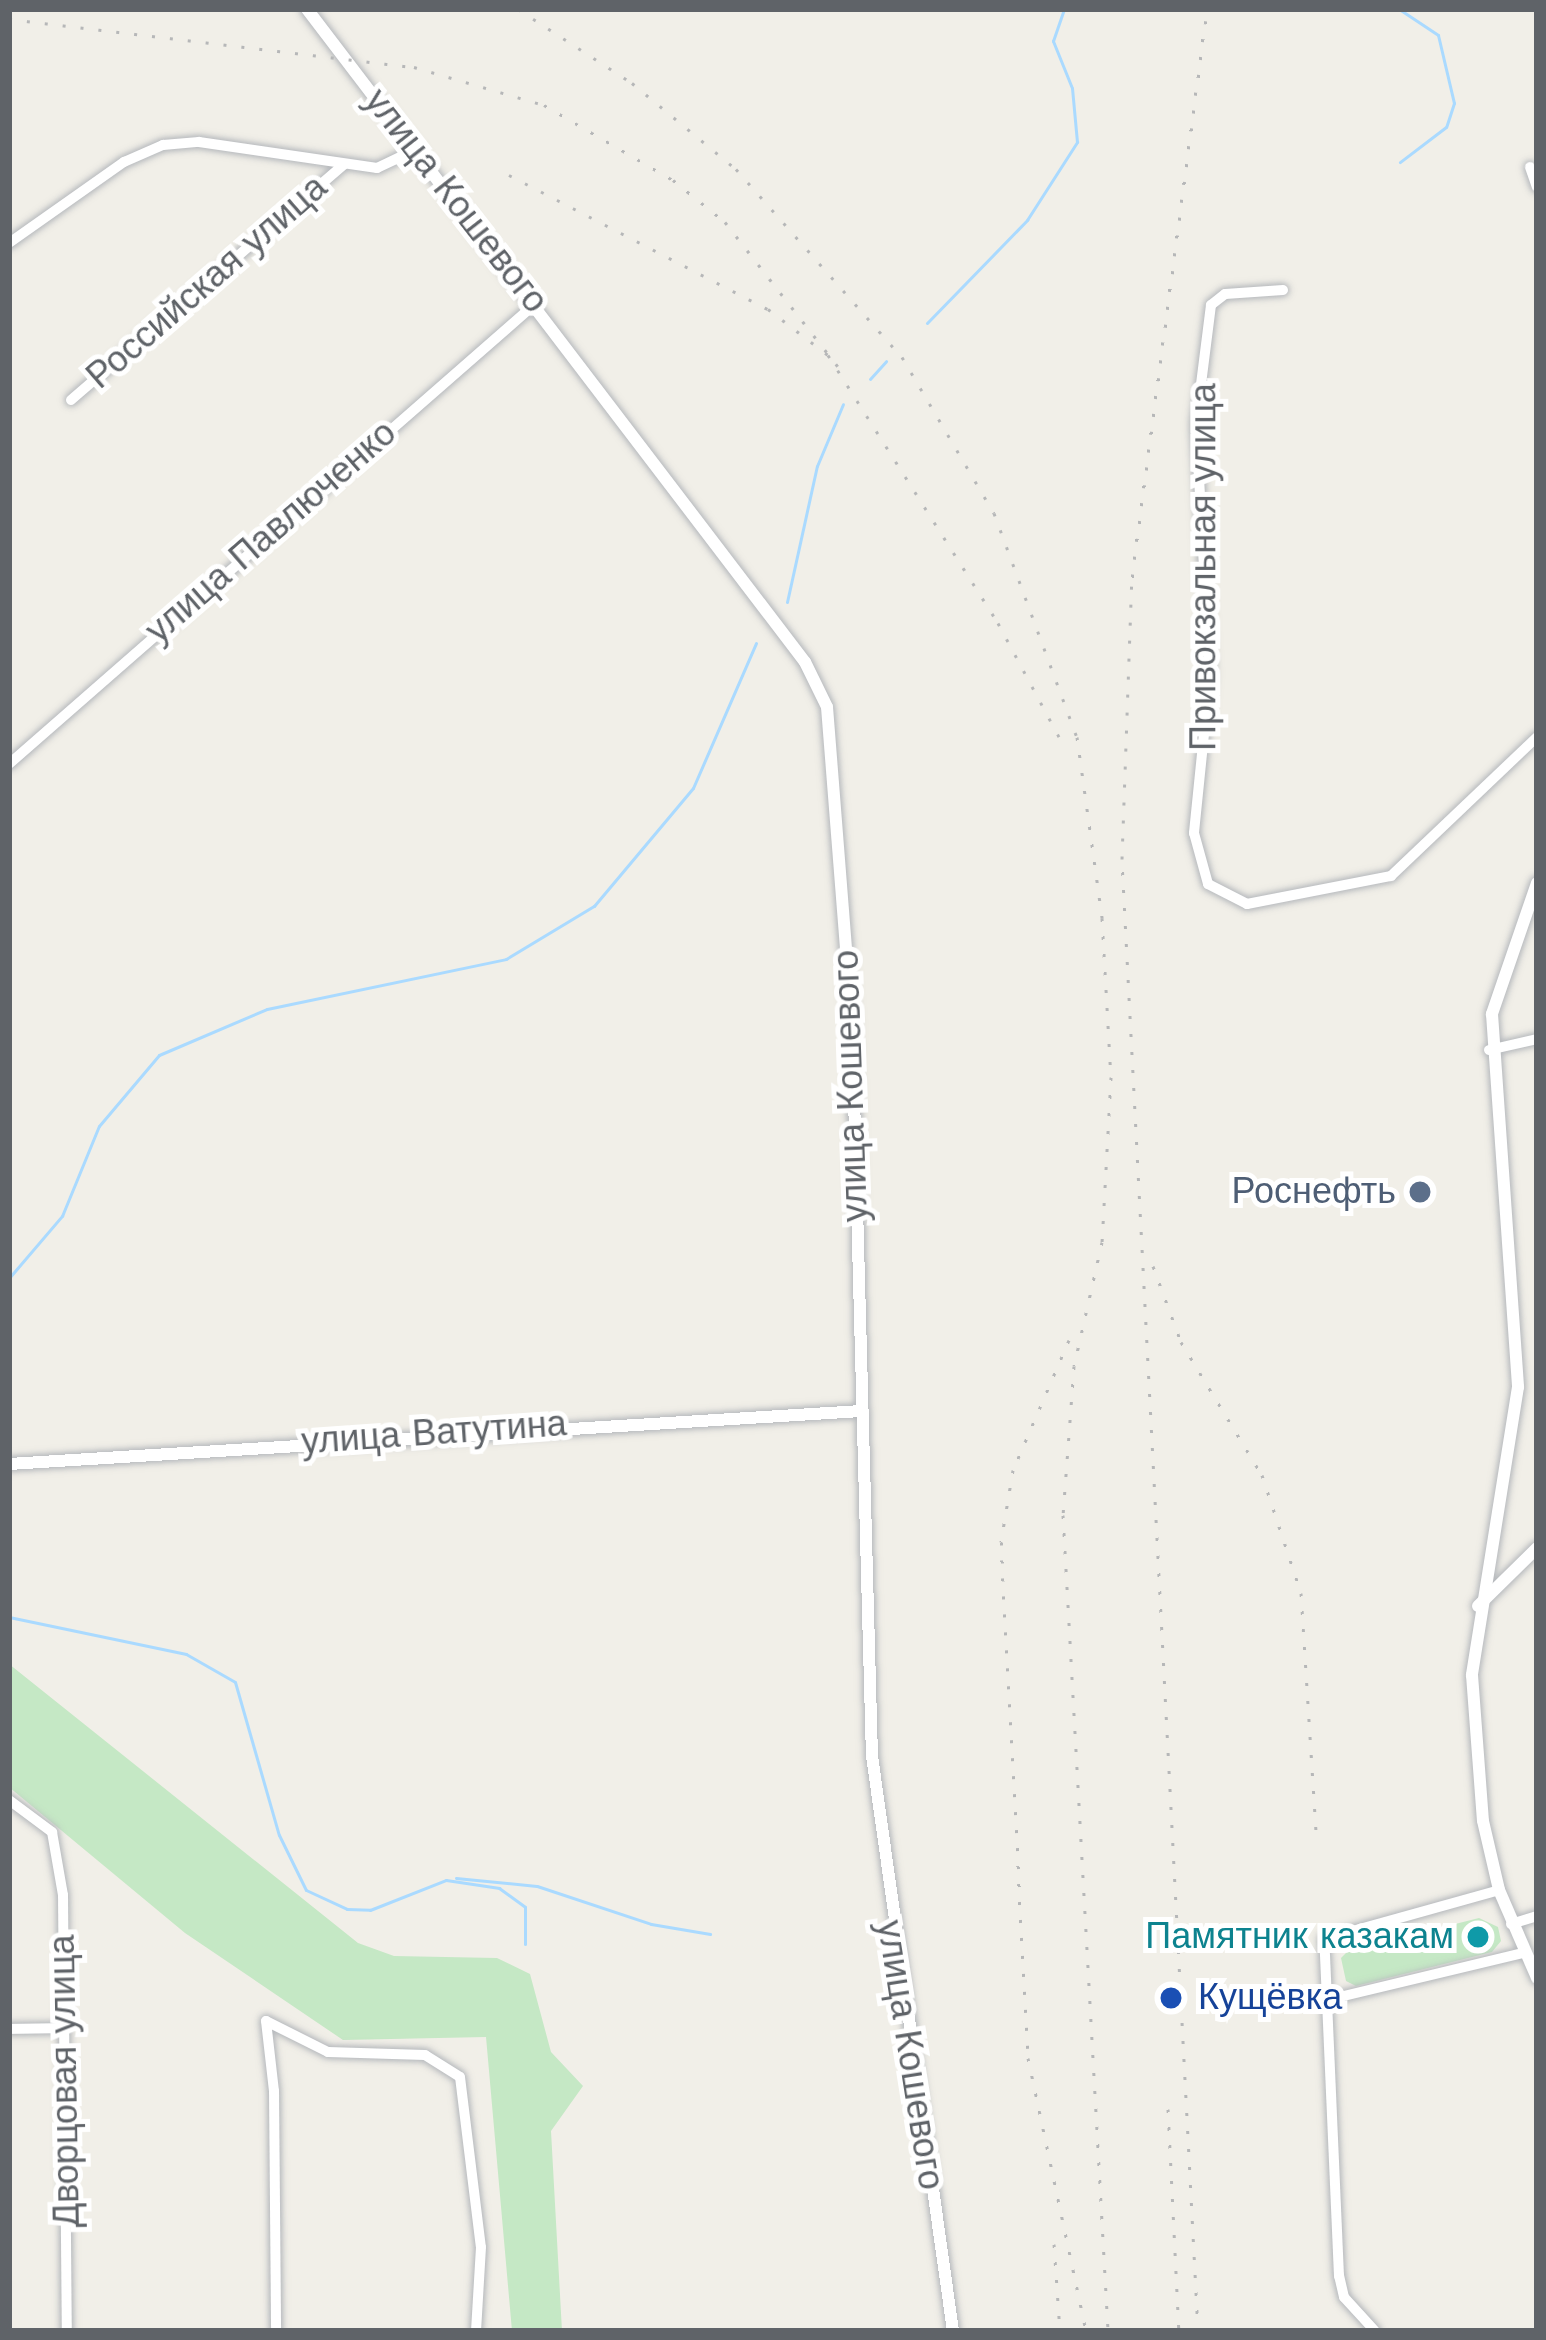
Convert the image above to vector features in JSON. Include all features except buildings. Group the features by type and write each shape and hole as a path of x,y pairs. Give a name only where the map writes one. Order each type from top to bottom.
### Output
{"street":[{"name":"улица Кошевого","path":"307,9 805,662 826,707 852,1023 860,1411 879,1832 952,2331"},
{"path":"9,243 124,161 163,145 199,142 344,164 393,166 417,149"},
{"name":"Российская улица","path":"71,400 344,164"},
{"path":"1530,167 1537,187"},
{"name":"Привокзальная улица","path":"1283,290 1225,294 1211,305 1196,424 1210,675 1194,833 1202,872 1220,896 1247,904 1391,876 1537,737"},
{"name":"улица Павлюченко","path":"9,764 536,304"},
{"path":"1537,883 1504,962 1490,1050 1518,1387 1477,1607 1473,1748 1499,1890 1537,1978"},
{"path":"1490,1050 1537,1040"},
{"name":"улица Ватутина","path":"9,1464 860,1411"},
{"path":"1477,1607 1537,1548"},
{"name":"Дворцовая улица","path":"9,1800 52,1832 63,1895 67,2331"},
{"path":"1376,2331 1344,2296 1339,2276 1324,1940 1499,1890"},
{"path":"1511,1924 1537,1916"},
{"path":"1327,2000 1523,1953"},
{"path":"276,2331 274,2091 266,2021 328,2052 425,2055 460,2077 481,2247 476,2331"},
{"path":"9,2029 65,2028"}],"green space":[{"path":"9,1664 358,1943 394,1956 497,1958 530,1974 551,2052 583,2086 551,2131 562,2331 512,2331 486,2037 343,2040 185,1933 9,1787"},
{"path":"1479,1918 1498,1927 1501,1941 1492,1952 1356,1986 1346,1981 1341,1958 1348,1951"}],"waterway":[{"path":"927,323 1027,220 1077,142 1072,88 1053,41 1064,9"},
{"path":"1399,9 1438,35 1454,103 1446,127 1400,162"},
{"path":"870,379 886,361"},
{"path":"787,602 817,466 843,404"},
{"path":"9,1278 62,1216 99,1126 159,1055 267,1009 506,959 594,906 693,788 756,643"},
{"path":"9,1617 186,1654 235,1682 279,1835 306,1890 347,1909 370,1910 446,1880 499,1888 525,1907 525,1944"},
{"path":"456,1878 537,1886 651,1924 710,1934"}],"railway":[{"path":"518,9 632,83 736,169 902,357 994,513 1077,737 1102,918 1111,1077 1102,1242 1074,1366 1063,1515 1108,2331"},
{"path":"1198,2331 1122,859 1132,577 1207,9"},
{"path":"9,19 414,67 544,105 673,180 725,222 846,377"},
{"path":"509,175 768,309 828,355 998,623 1065,748"},
{"path":"1153,1266 1181,1342 1262,1475 1301,1593 1317,1844"},
{"path":"1069,1340 1013,1470 1001,1542 1028,2058 1086,2331"},
{"path":"1168,2109 1179,2331"},
{"path":"1054,2244 1060,2331"}],"place":[{"name":"Роснефть","path":"1420,1192"},
{"name":"Памятник казакам","path":"1478,1937"},
{"name":"Кущёвка","path":"1171,1998"}]}
